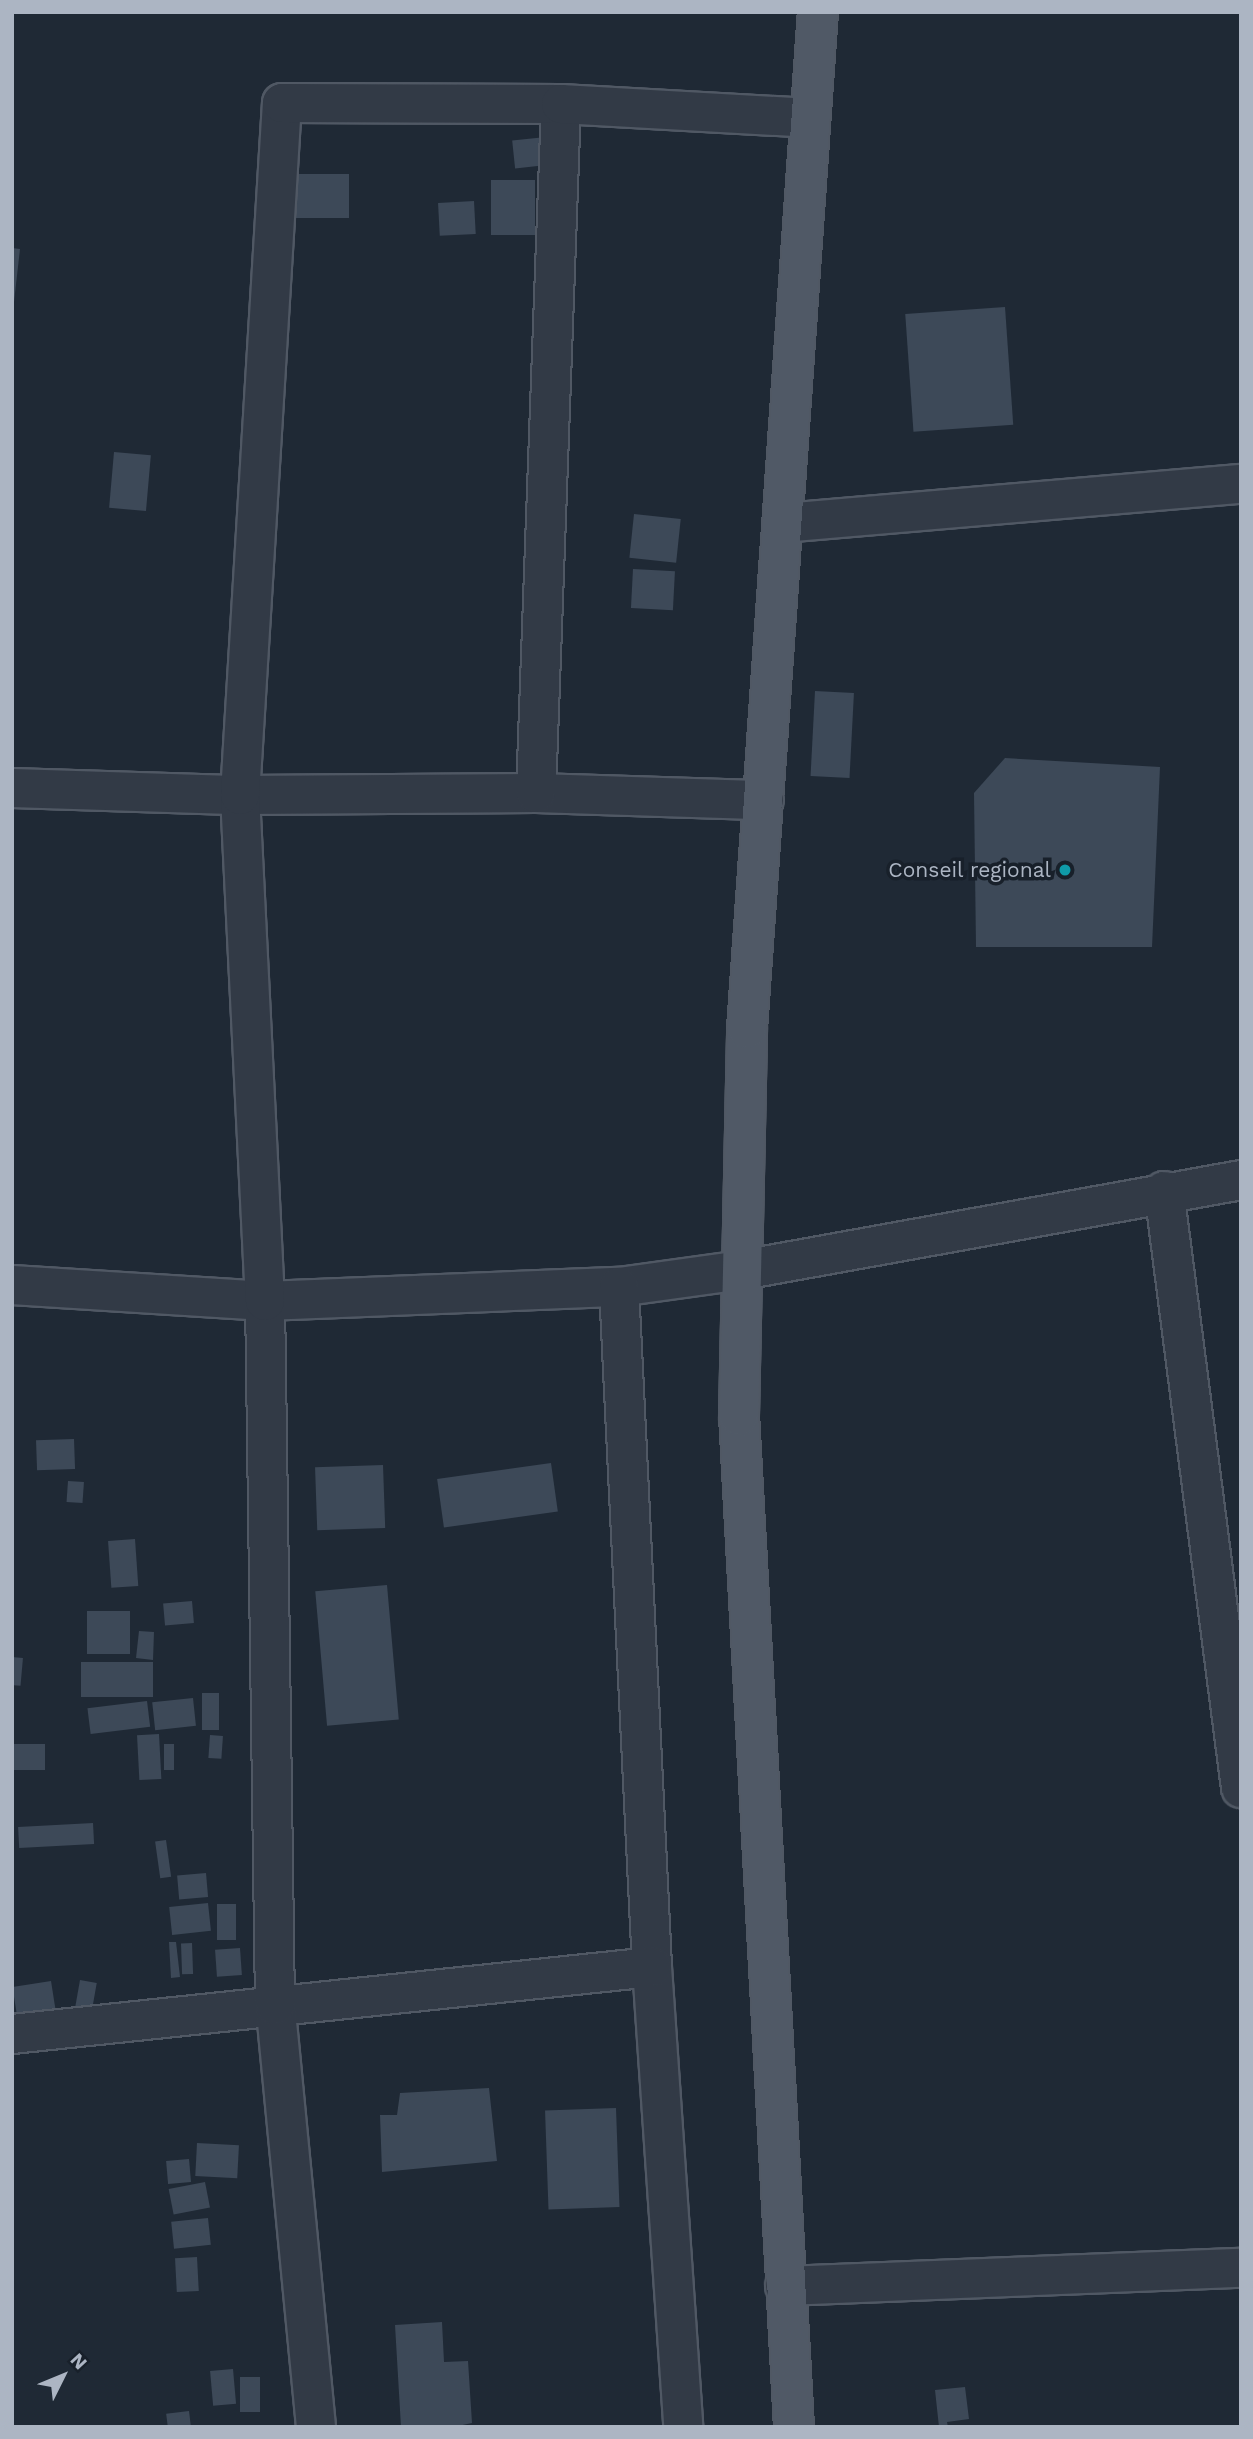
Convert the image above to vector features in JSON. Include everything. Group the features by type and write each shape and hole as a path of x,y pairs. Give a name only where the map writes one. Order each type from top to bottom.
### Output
{"main road":[{"path":"794,2427 739,1416 747,1029 818,12"}],"street":[{"path":"316,2427 275,2005 265,1301 240,795 282,103 561,104 810,118"},
{"path":"536,793 561,104"},
{"path":"783,523 1241,484"},
{"path":"12,788 240,795 536,793 764,800"},
{"path":"12,1285 265,1301 620,1287 742,1270 1164,1191 1241,1180"},
{"path":"1164,1191 1231,1633 1241,1788"},
{"path":"620,1287 652,1967 683,2427"},
{"path":"12,2034 652,1967"},
{"path":"785,2286 1241,2269"}],"building":[{"path":"546,137 549,165 515,168 512,141"},
{"path":"286,174 349,174 349,218 286,218"},
{"path":"491,180 535,180 535,235 491,235"},
{"path":"474,201 476,234 440,236 438,203"},
{"path":"12,248 20,249 14,302 12,301"},
{"path":"1005,307 1013,425 913,432 905,314"},
{"path":"114,452 151,455 146,511 109,508"},
{"path":"634,514 681,519 676,563 629,558"},
{"path":"633,569 675,571 673,610 631,608"},
{"path":"815,691 854,693 849,778 811,776"},
{"name":"Conseil regional","path":"1005,758 1160,767 1152,947 976,947 974,793"},
{"path":"74,1439 75,1469 37,1470 36,1440"},
{"path":"551,1463 558,1512 444,1528 437,1479"},
{"path":"383,1465 385,1528 317,1530 315,1467"},
{"path":"68,1481 84,1482 82,1503 67,1502"},
{"path":"135,1539 138,1586 111,1588 108,1541"},
{"path":"387,1585 399,1719 327,1726 315,1591"},
{"path":"192,1601 194,1623 165,1625 163,1604"},
{"path":"87,1611 130,1611 130,1654 87,1654"},
{"path":"139,1631 154,1632 153,1660 136,1658"},
{"path":"12,1657 23,1658 21,1686 12,1685"},
{"path":"81,1662 153,1662 153,1697 81,1697"},
{"path":"202,1693 219,1693 219,1730 202,1730"},
{"path":"193,1698 196,1726 155,1730 152,1702"},
{"path":"147,1701 150,1727 91,1734 87,1708"},
{"path":"159,1734 161,1779 139,1780 137,1735"},
{"path":"210,1735 223,1736 221,1759 208,1758"},
{"path":"13,1744 45,1744 45,1770 13,1770"},
{"path":"164,1744 174,1744 174,1770 164,1770"},
{"path":"93,1823 94,1844 19,1848 18,1827"},
{"path":"166,1840 171,1877 160,1878 155,1842"},
{"path":"206,1873 208,1897 179,1899 177,1876"},
{"path":"208,1903 211,1931 172,1935 169,1907"},
{"path":"217,1904 236,1904 236,1940 217,1940"},
{"path":"169,1942 176,1942 180,1977 171,1978"},
{"path":"181,1943 192,1943 193,1974 182,1974"},
{"path":"240,1948 242,1975 217,1977 215,1950"},
{"path":"80,1980 97,1983 91,2014 74,2012"},
{"path":"51,1981 56,2011 17,2017 12,1987"},
{"path":"489,2088 497,2161 382,2172 380,2115 397,2115 400,2093"},
{"path":"616,2108 619,2207 548,2209 545,2110"},
{"path":"197,2143 239,2145 237,2178 195,2176"},
{"path":"189,2159 191,2182 168,2184 166,2161"},
{"path":"205,2182 210,2208 174,2215 169,2189"},
{"path":"208,2218 211,2245 174,2249 171,2222"},
{"path":"197,2257 199,2291 177,2292 175,2258"},
{"path":"442,2322 444,2362 468,2361 472,2423 453,2427 401,2427 395,2325"},
{"path":"233,2369 236,2404 213,2406 210,2371"},
{"path":"240,2377 260,2377 260,2412 240,2412"},
{"path":"965,2387 969,2419 947,2422 948,2427 939,2427 935,2390"},
{"path":"189,2411 191,2427 168,2427 166,2414"}],"place":[{"name":"Conseil regional","path":"1065,870"}]}
